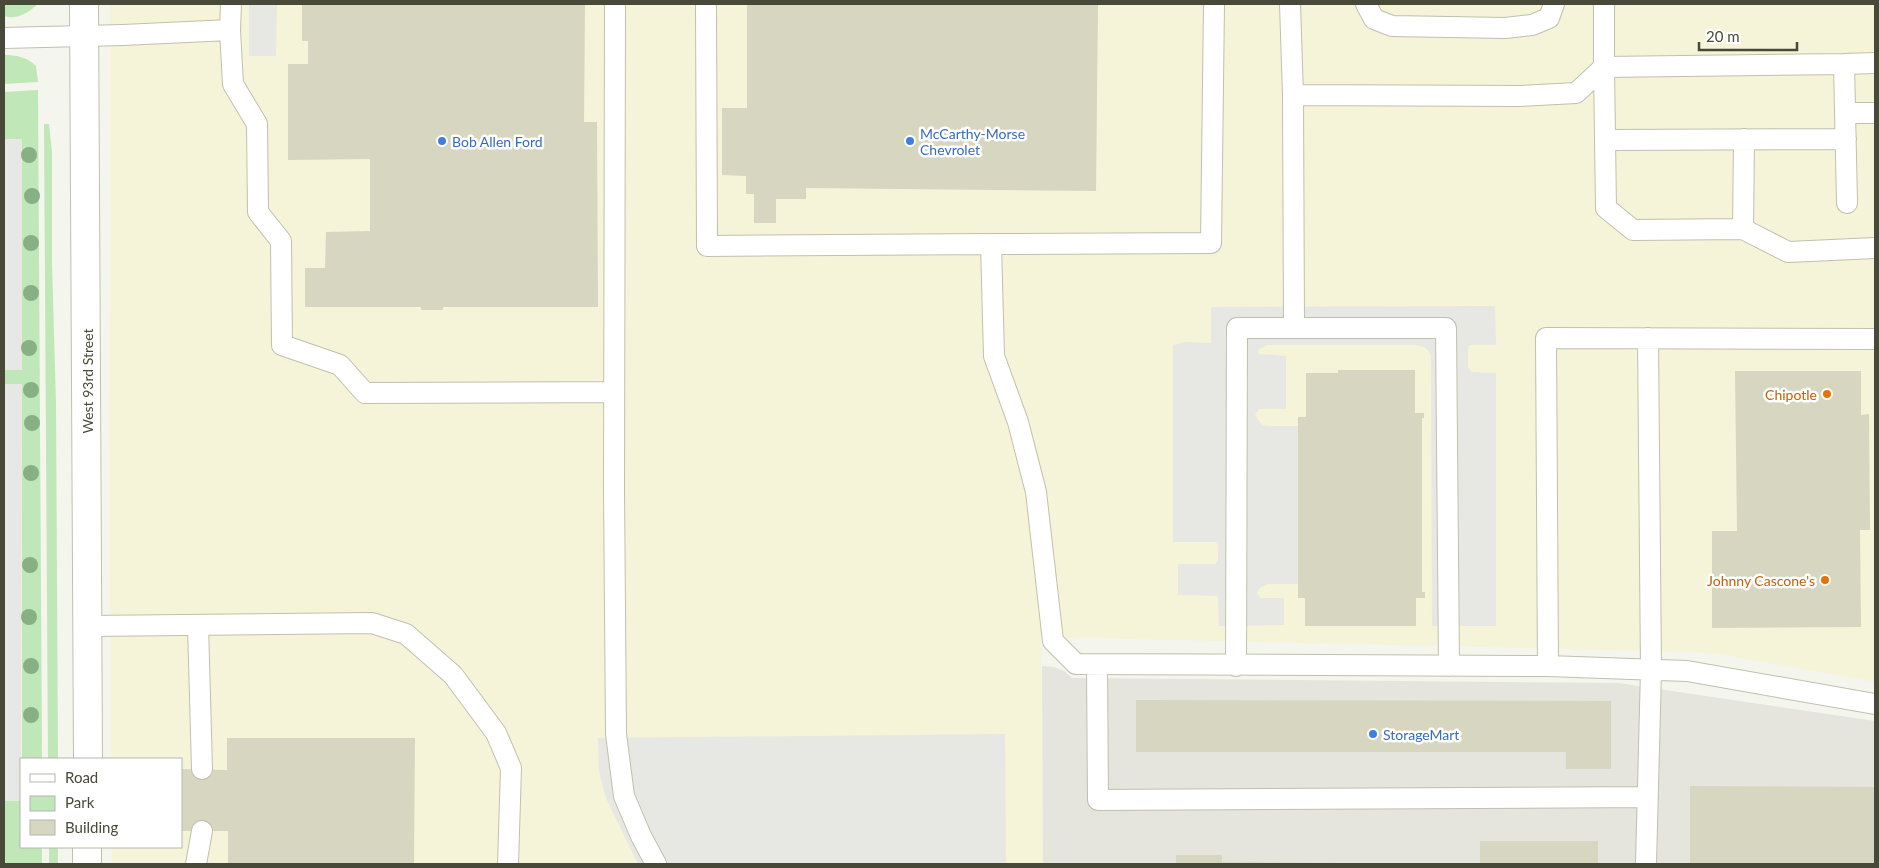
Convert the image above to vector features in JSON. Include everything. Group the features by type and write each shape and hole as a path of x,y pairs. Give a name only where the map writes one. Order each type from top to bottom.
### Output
{"street":[{"name":"West 93rd Street","path":"84,4 88,758"},
{"path":"87,848 87,864"}],"lane":[{"path":"231,4 230,30 233,84 257,124 258,212 281,240 282,345 340,365 365,393 614,392"},
{"path":"615,4 614,392 616,734 624,796 641,836 656,864"},
{"path":"706,4 707,246 1212,243 1214,4"},
{"path":"1290,4 1293,95 1294,328"},
{"path":"1366,4 1374,19 1392,26 1506,28 1532,25 1549,18 1554,4"},
{"path":"1604,4 1606,208 1633,230 1743,229 1788,252 1875,248"},
{"path":"4,38 230,30"},
{"path":"1293,95 1520,96 1576,93 1604,67 1875,63"},
{"path":"1844,64 1847,203"},
{"path":"1845,113 1875,112"},
{"path":"1743,229 1744,139"},
{"path":"1605,140 1846,139"},
{"path":"991,244 994,356 1018,422 1036,492 1053,641 1076,664 1548,666 1687,671 1875,704"},
{"path":"1236,666 1237,328 1446,328 1449,666"},
{"path":"1548,666 1546,338 1875,339"},
{"path":"1646,864 1651,670 1648,338"},
{"path":"88,626 372,622 406,634 453,676 496,734 511,768 508,864"},
{"path":"198,625 202,770"},
{"path":"1097,665 1098,800 1648,797"},
{"path":"196,864 202,831"}],"shaded area":[{"path":"110,4 1875,4 1875,682 1725,655 1695,652 1041,637 1043,864 112,864 112,848 182,848 182,758 111,758 109,409 111,247"},
{"path":"249,4 277,4 276,56 249,56"},
{"path":"4,139 22,139 22,370 4,370"},
{"path":"1495,306 1496,345 1470,345 1468,347 1468,367 1471,372 1496,373 1496,626 1432,626 1431,355 1424,347 1416,345 1267,345 1259,349 1259,354 1286,356 1286,409 1259,409 1255,414 1258,420 1263,425 1268,426 1298,426 1298,584 1268,584 1261,587 1257,592 1260,598 1284,598 1284,625 1219,626 1217,596 1178,595 1178,564 1215,564 1218,560 1218,545 1216,542 1173,542 1173,345 1185,342 1211,343 1211,307"},
{"path":"4,384 22,384 20,801 4,801"},
{"path":"1042,666 1054,667 1064,671 1072,678 1618,683 1875,721 1875,864 1043,864"},
{"path":"1005,734 1006,864 638,864 606,798 599,772 598,738"}],"green space":[{"path":"4,4 37,5 22,15 8,17 4,16"},
{"path":"4,55 21,57 33,63 36,66 38,82 4,84"},
{"path":"38,90 42,758 22,758 22,384 4,384 4,370 22,370 22,139 4,139 4,92"},
{"path":"44,124 49,124 52,153 52,263 56,404 58,758 48,758"},
{"path":"4,801 20,801 20,848 42,848 42,864 4,864"},
{"path":"49,848 58,848 58,864 49,864"}],"building":[{"name":"Bob Allen Ford","path":"302,4 585,4 584,122 597,122 598,307 443,307 443,310 421,310 421,307 305,307 305,268 325,268 326,232 370,231 370,159 288,160 288,64 308,64 308,41 302,41"},
{"name":"McCarthy-Morse Chevrolet","path":"747,4 1098,4 1096,191 806,188 806,199 776,199 776,223 754,223 754,194 746,194 746,176 722,175 722,108 747,108"},
{"path":"1338,370 1415,370 1415,413 1424,413 1424,418 1422,418 1422,592 1425,592 1425,598 1416,598 1416,626 1305,626 1305,598 1298,598 1298,417 1306,417 1306,373 1338,373"},
{"path":"1735,371 1861,371 1861,415 1869,414 1870,530 1860,530 1861,627 1712,628 1712,531 1737,531"},
{"name":"StorageMart","path":"1136,700 1611,701 1611,769 1566,769 1566,752 1136,752"},
{"path":"227,738 415,738 414,864 228,864 228,831 182,831 182,769 227,770"},
{"path":"1690,786 1875,787 1875,864 1690,864"},
{"path":"1480,841 1598,841 1598,864 1480,864"},
{"path":"1176,855 1222,855 1222,862 1335,864 1176,864"}],"place":[{"name":"Bob Allen Ford","path":"442,141"},
{"name":"McCarthy-Morse Chevrolet","path":"910,141"},
{"name":"Chipotle","path":"1827,394"},
{"name":"Johnny Cascone's","path":"1825,580"},
{"name":"StorageMart","path":"1373,734"}]}
